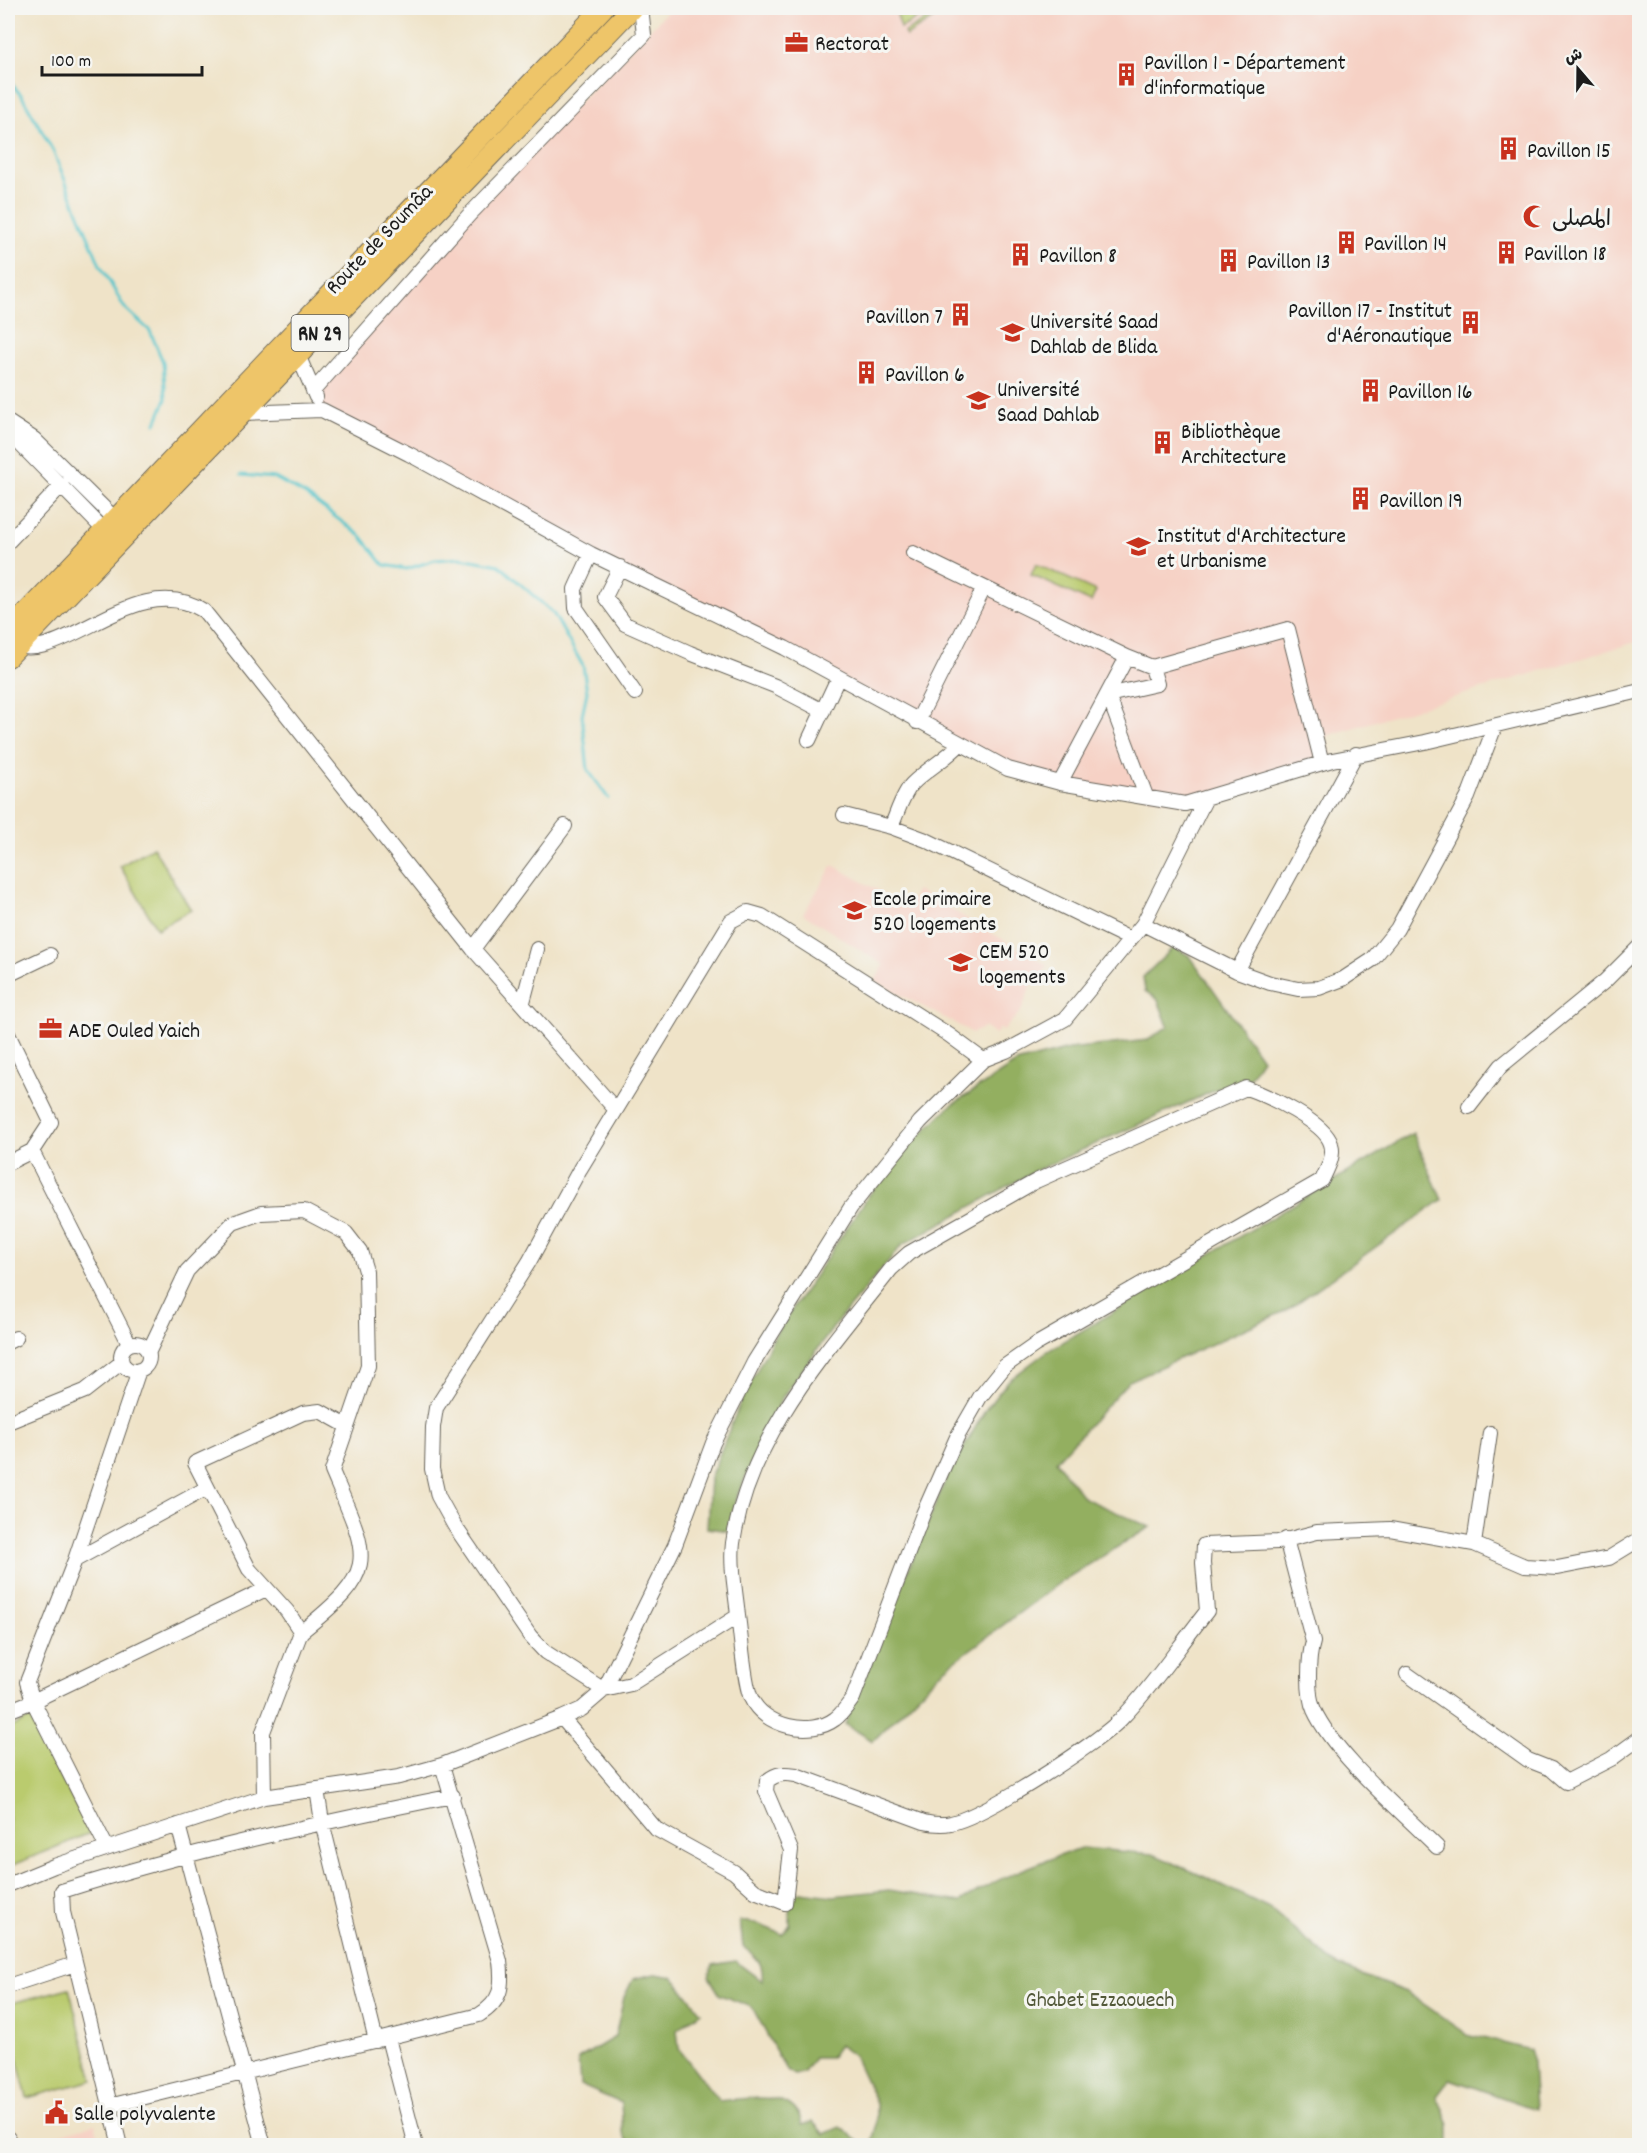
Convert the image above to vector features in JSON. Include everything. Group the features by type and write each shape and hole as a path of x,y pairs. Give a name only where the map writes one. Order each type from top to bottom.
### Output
{"highway":[{"name":"Route de Soumâa","path":"10,644 111,526 603,8"},
{"name":"Route de Soumâa","path":"10,644 242,413 634,8"}],"street":[{"path":"314,391 469,215 644,35 642,16 634,8"},
{"path":"298,355 322,410"},
{"path":"242,413 288,409 322,410 409,454 591,554 838,678 1008,769 1060,783 1185,804 1356,754 1495,726 1640,691"},
{"path":"8,422 17,437 62,485 111,526"},
{"path":"17,437 111,526"},
{"path":"8,454 17,437"},
{"path":"8,542 62,485"},
{"path":"913,553 1152,667 1288,629 1322,763"},
{"path":"591,554 575,589 576,608 635,693"},
{"path":"620,567 605,597 625,624 690,653 775,686 823,711"},
{"path":"917,722 984,588"},
{"path":"10,644 40,647 115,612 152,601 178,599 204,611 474,949 616,1110"},
{"path":"1060,783 1127,657"},
{"path":"1108,695 1157,684 1152,667"},
{"path":"809,740 838,678"},
{"path":"1108,695 1146,796"},
{"path":"1143,924 1237,971 1270,983 1298,989 1319,988 1343,979 1372,960 1397,928 1468,797 1495,726"},
{"path":"891,827 910,786 927,770 945,760 960,744"},
{"path":"1237,971 1356,754"},
{"path":"8,1885 54,1866 264,1797 399,1777 442,1765 582,1709 604,1690 675,1545 713,1443 754,1362 851,1207 920,1122 984,1060 1006,1052 1065,1019 1143,924 1205,800"},
{"path":"844,815 891,827 926,840 1130,939"},
{"path":"474,949 565,826"},
{"path":"738,1616 631,1684 604,1690 545,1652 530,1636 454,1525 438,1496 434,1478 433,1427 436,1408 530,1262 616,1110 731,921 748,912 762,916 984,1060"},
{"path":"1469,1107 1501,1066 1605,981 1640,946"},
{"path":"523,1002 537,949"},
{"path":"8,975 50,955"},
{"path":"8,1034 51,1122 44,1137 32,1151 8,1162"},
{"path":"1246,1088 1264,1094 1326,1134 1332,1145 1331,1161 1322,1180 1035,1345 1005,1366 980,1398 957,1437 923,1514 853,1698 835,1719 819,1727 801,1729 778,1723 762,1713 751,1698 738,1616 733,1546 743,1494 798,1388 891,1269 909,1253 1036,1181 1246,1088"},
{"path":"32,1151 129,1343"},
{"path":"148,1351 143,1344 129,1343 122,1350 122,1362 130,1370 140,1370 147,1365 148,1351 187,1271 233,1223 261,1214 304,1211 346,1233 360,1251 366,1271 368,1366 332,1471 358,1531 361,1565 354,1583 339,1602 301,1632 263,1732 264,1797"},
{"path":"8,1422 85,1391 122,1362"},
{"path":"107,1848 33,1701 27,1682 75,1560 140,1370"},
{"path":"301,1632 287,1611 249,1569 195,1463 303,1413 320,1411 347,1426"},
{"path":"1474,1544 1490,1433"},
{"path":"75,1560 207,1488"},
{"path":"562,1718 656,1829 734,1872 754,1890 785,1903 791,1850 766,1791 767,1780 775,1775 796,1775 937,1825 952,1823 978,1812 1055,1768 1121,1720 1208,1611 1203,1563 1204,1545 1286,1539 1317,1532 1390,1529 1474,1544 1525,1566 1557,1568 1609,1558 1640,1539"},
{"path":"1286,1539 1314,1642 1309,1658 1313,1709 1336,1745 1437,1847"},
{"path":"8,1710 33,1701 266,1589"},
{"path":"1407,1674 1528,1761 1551,1768 1566,1782 1611,1759 1640,1738"},
{"path":"109,2106 479,2014 493,2006 501,1990 500,1960 442,1765"},
{"path":"317,1788 322,1822 382,2039 416,2145"},
{"path":"62,1891 322,1822 453,1796"},
{"path":"178,1825 264,2145"},
{"path":"54,1866 62,1891 63,1912 75,1964 120,2145"},
{"path":"8,1986 75,1964"},
{"path":"8,2138 9,2145"}],"shaded area":[{"name":"Université Saad Dahlab de Blida","path":"671,8 1639,8 1639,641 1326,736 1332,760 1185,804 1008,769 322,410 313,391 469,215"},
{"name":"CEM 520 logements","path":"833,865 907,907 917,890 1047,965 1041,979 1034,978 1021,1011 1003,1031 1000,1028 995,1035 984,1027 973,1033 875,981 884,965 803,914"},
{"path":"95,2124 101,2145 20,2145 20,2144"}],"green space":[{"path":"895,8 899,11 911,8 935,8 901,28"},
{"path":"943,8 950,8 906,36 904,33"},
{"path":"1036,564 1096,591 1091,602 1031,575"},
{"path":"153,847 191,910 157,929 120,866"},
{"path":"1174,947 1190,956 1262,1059 1248,1080 1220,1088 1035,1171 902,1245 838,1321 782,1398 738,1494 729,1531 707,1528 710,1478 740,1403 775,1335 869,1195 912,1143 950,1106 1016,1063 1069,1049 1148,1040 1168,1026 1158,1000 1145,991 1143,977"},
{"path":"1413,1133 1442,1200 1287,1310 1129,1381 1056,1461 1084,1498 1150,1527 1062,1581 943,1670 873,1741 845,1724 947,1476 986,1409 1008,1381 1046,1352"},
{"path":"30,1718 90,1833 8,1867 8,1729"},
{"name":"Ghabet Ezzaouech","path":"1081,1848 1153,1854 1205,1877 1269,1908 1338,1966 1406,1992 1467,2034 1531,2050 1535,2109 1450,2079 1437,2096 1449,2124 1449,2145 871,2145 876,2127 876,2103 854,2056 839,2045 830,2058 814,2058 804,2072 795,2075 786,2070 752,2007 720,1995 709,1977 713,1965 735,1961 762,1981 761,1965 743,1947 740,1921 755,1923 782,1934 790,1925 789,1894 801,1892 833,1896 889,1890 960,1902 1003,1878"},
{"path":"655,1974 673,1977 701,2012 677,2030 679,2049 719,2101 761,2098 782,2101 797,2112 802,2125 813,2122 824,2134 840,2127 864,2145 629,2145 623,2133 621,2103 580,2085 578,2059 615,2037 624,1997 633,1979"},
{"path":"69,1988 93,2080 27,2098 8,2022 8,2004"}],"waterway":[{"path":"8,80 22,96 53,151 100,265 124,307 150,331 163,362 166,399 156,423"},
{"path":"241,475 275,478 306,495 361,536 384,565 407,569 435,560 461,558 499,565 553,613 583,666 587,692 582,715 588,770 608,798"}],"place":[{"name":"Rectorat","path":"797,42"},
{"name":"Pavillon 1 - Département d'informatique","path":"1126,74"},
{"name":"Pavillon 15","path":"1509,149"},
{"name":"المصلى","path":"1534,217"},
{"name":"Pavillon 14","path":"1346,242"},
{"name":"Pavillon 18","path":"1506,252"},
{"name":"Pavillon 8","path":"1021,254"},
{"name":"Pavillon 13","path":"1229,260"},
{"name":"Pavillon 7","path":"961,315"},
{"name":"Pavillon 17 - Institut d'Aéronautique","path":"1470,322"},
{"name":"Université Saad Dahlab de Blida","path":"1012,333"},
{"name":"Pavillon 6","path":"867,373"},
{"name":"Pavillon 16","path":"1370,390"},
{"name":"Université Saad Dahlab","path":"979,401"},
{"name":"Bibliothèque Architecture","path":"1163,443"},
{"name":"Pavillon 19","path":"1361,499"},
{"name":"Institut d'Architecture et Urbanisme","path":"1139,547"},
{"name":"Ecole primaire 520 logements","path":"855,910"},
{"name":"CEM 520 logements","path":"961,963"},
{"name":"ADE Ouled Yaich","path":"50,1029"},
{"name":"Salle polyvalente","path":"56,2112"}]}
